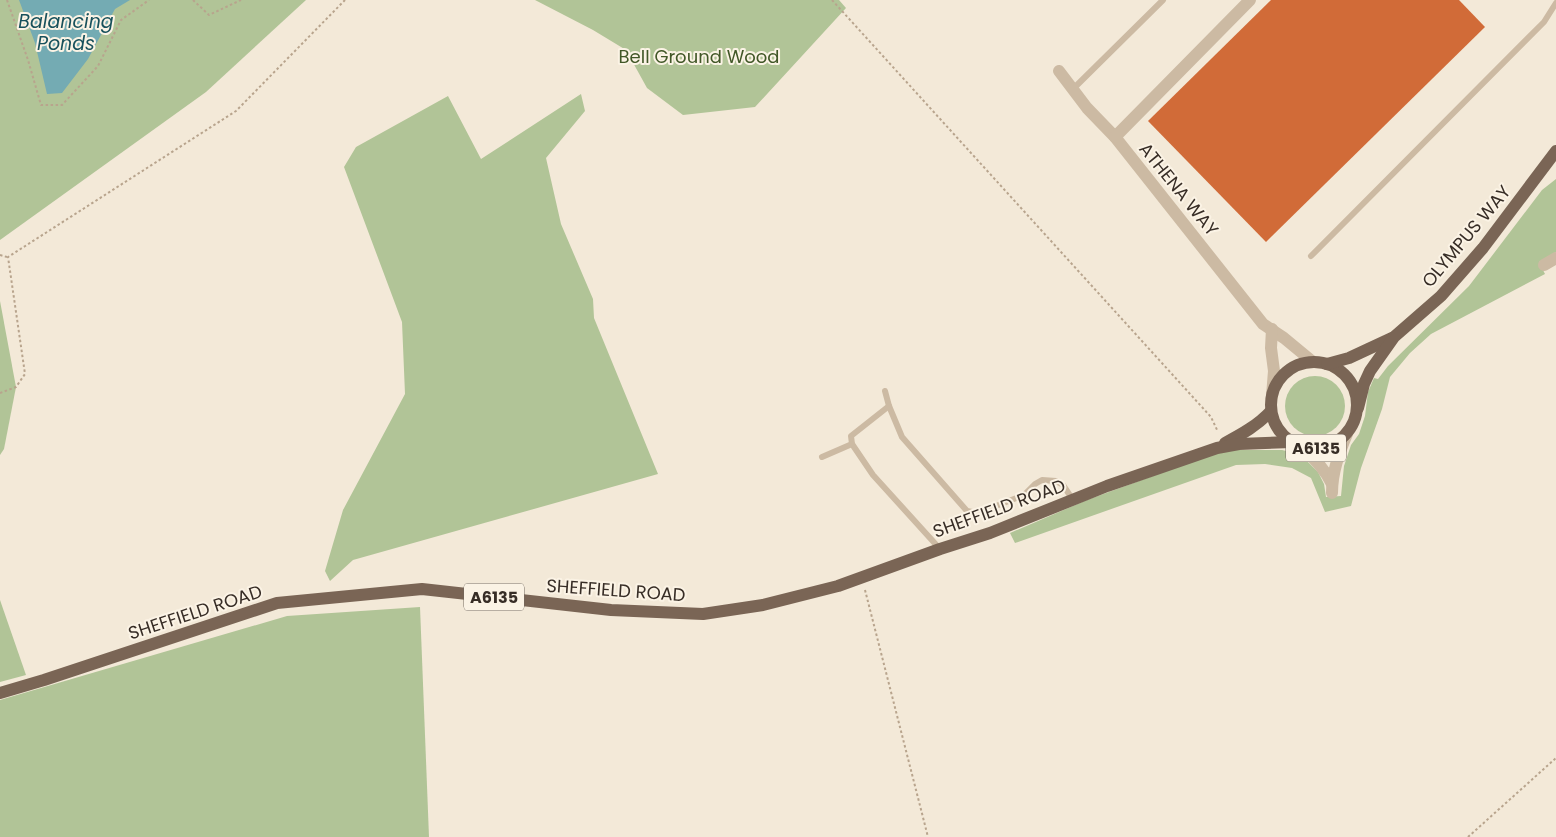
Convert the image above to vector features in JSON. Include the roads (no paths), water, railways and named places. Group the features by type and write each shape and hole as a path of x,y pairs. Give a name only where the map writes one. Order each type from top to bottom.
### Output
{"main road":[{"name":"OLYMPUS WAY","path":"1346,434 1354,422 1364,384 1370,371 1394,337 1441,296 1483,248 1556,151"},
{"name":"OLYMPUS WAY","path":"1327,364 1349,358 1394,337"},
{"name":"OLYMPUS WAY","path":"1297,445 1282,434 1275,424 1271,411 1272,396 1277,383 1286,372 1299,364 1313,362 1327,364 1340,370 1350,380 1356,394 1358,408"},
{"name":"SHEFFIELD ROAD","path":"0,693 278,603 422,589 611,610 703,614 763,605 838,586 990,533 1137,475 1220,446 1262,421 1271,411"},
{"name":"A6135","path":"1297,445 1314,449 1326,447 1337,442 1346,434"},
{"name":"SHEFFIELD ROAD","path":"1220,446 1239,444 1297,445"}],"street":[{"path":"1115,138 1250,0"},
{"name":"ATHENA WAY","path":"1059,70 1087,108 1115,138 1263,324 1313,362"},
{"path":"1272,329 1271,348 1274,371 1272,396"},
{"path":"1297,445 1320,464 1332,488 1339,452 1346,434"}],"lane":[{"path":"1073,89 1164,0"},
{"path":"1311,256 1544,22 1556,3"},
{"path":"885,390 889,406 902,437 967,511 978,514 1024,495 1042,480 1056,481 1063,485 1073,500"},
{"path":"889,406 851,436 852,444 873,475 940,549"},
{"path":"822,457 852,444"}],"water":[{"name":"Balancing Ponds","path":"19,0 130,0 115,9 88,59 62,93 47,94 35,43"}],"park label":[{"name":"Bell Ground Wood","path":"699,56"}]}
